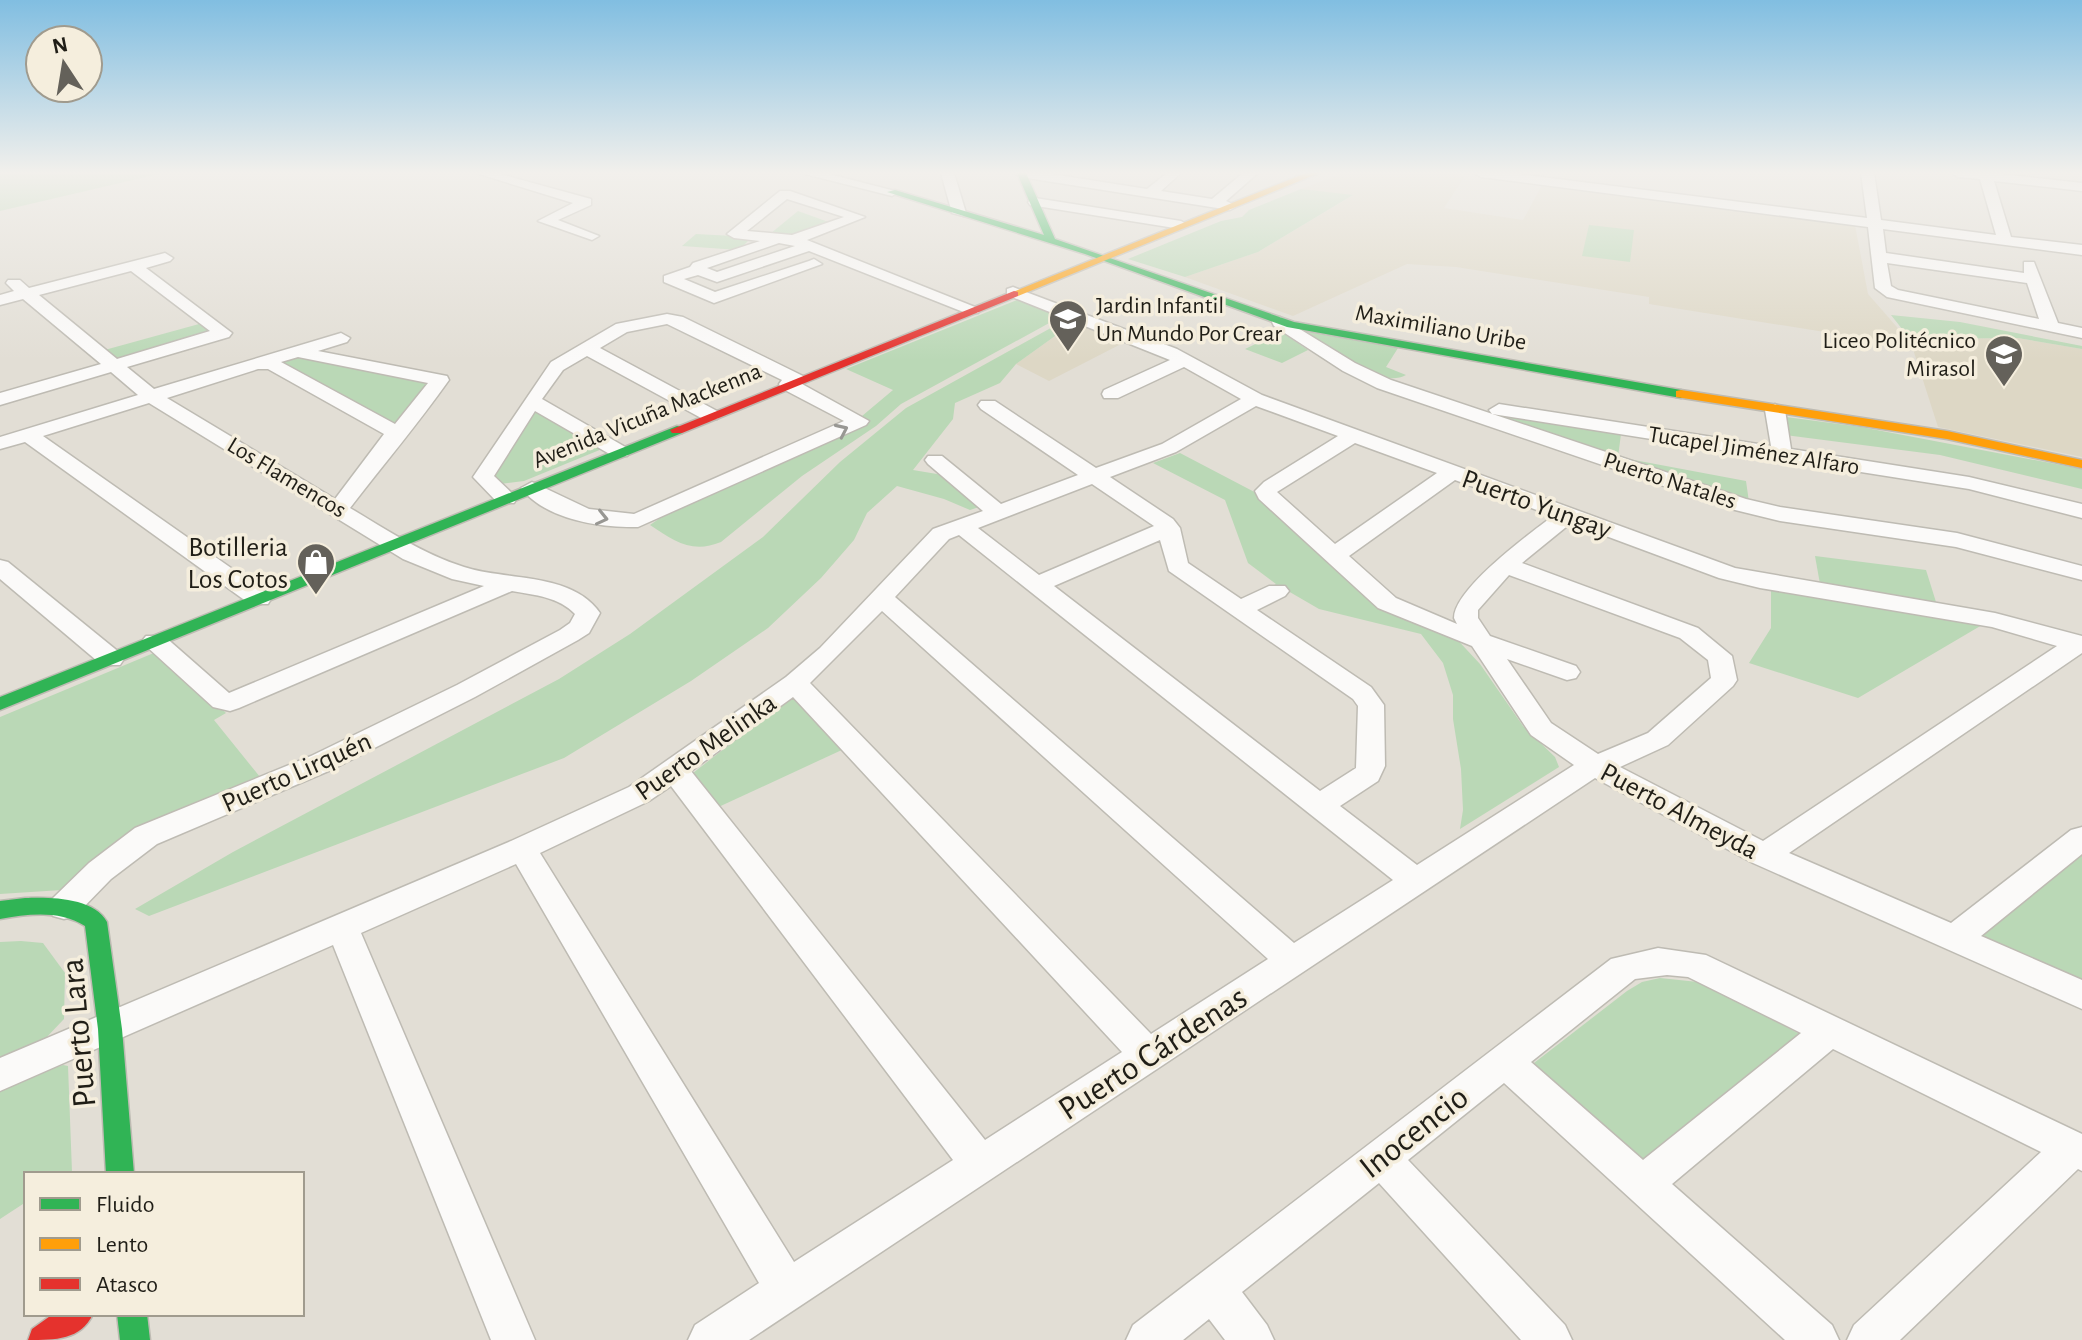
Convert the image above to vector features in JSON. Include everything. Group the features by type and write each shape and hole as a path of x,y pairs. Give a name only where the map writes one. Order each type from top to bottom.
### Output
{"street":[{"path":"751,236 788,239 810,246 972,309"},
{"path":"698,270 698,266 799,236"},
{"name":"Maximiliano Uribe","path":"1036,236 1102,256 1280,322 1775,410 1947,435 2082,464"},
{"path":"1049,236 1051,240"},
{"name":"Avenida Vicuña Mackenna","path":"0,704 1154,236"},
{"path":"1876,236 1883,288 1893,294 2082,333"},
{"path":"1971,236 2082,250"},
{"path":"2004,236 2005,240"},
{"path":"2022,242 2051,328"},
{"path":"810,246 717,277 698,270 670,279 714,298 836,256"},
{"path":"1879,257 2034,279"},
{"path":"0,300 19,289 165,258"},
{"path":"0,399 223,333 134,266"},
{"name":"Los Flamencos","path":"19,289 152,397 395,543 443,569 566,596 588,613"},
{"name":"Puerto Yungay","path":"1013,292 1185,360 1255,399 1742,577 1995,620 2080,644"},
{"path":"532,488 560,508 614,521 638,520 859,421 647,304"},
{"path":"506,498 483,477 553,370 586,348 632,324 677,321"},
{"name":"Puerto Natales","path":"1280,322 1368,378 1752,507 1957,540 2082,573"},
{"path":"0,443 341,338"},
{"path":"586,348 710,415"},
{"path":"298,352 440,380 339,508"},
{"path":"1111,394 1185,360"},
{"path":"258,364 271,364 394,431 394,436"},
{"name":"Tucapel Jiménez Alfaro","path":"1424,398 1969,483 2082,511"},
{"name":"Puerto Melinka","path":"0,1075 522,849 639,794 795,683 941,534 1169,448 1255,399"},
{"path":"533,402 620,452"},
{"path":"988,405 1169,528 1177,566"},
{"path":"1775,410 1782,455"},
{"path":"28,435 259,599"},
{"path":"1354,435 1266,491 1387,603 1567,672"},
{"path":"935,460 997,511"},
{"path":"1336,554 1452,472"},
{"name":"Puerto Almeyda","path":"1568,515 1505,565 1466,609 1466,618 1541,729 1594,765 1764,855 2082,995"},
{"path":"960,525 1416,881"},
{"path":"1036,585 1169,528"},
{"path":"1140,541 1353,684 1371,705 1371,766 1368,774 1319,805"},
{"name":"Puerto Cárdenas","path":"710,1340 1594,765 1628,754 1658,739 1724,680 1723,664 1711,648 1689,633 1505,565"},
{"path":"0,567 111,659"},
{"path":"155,641 222,701 230,702 511,583"},
{"path":"1239,609 1277,591"},
{"path":"881,598 1293,961"},
{"name":"Puerto Lirquén","path":"64,907 100,871 146,836 321,763 443,703 569,635 580,628 588,613"},
{"path":"1764,855 2080,644"},
{"path":"795,683 1148,1055"},
{"path":"675,771 980,1164"},
{"path":"1955,938 2082,838"},
{"path":"522,849 787,1290"},
{"path":"0,910 39,905 64,907"},
{"name":"Puerto Lara","path":"64,907 85,913 96,922 110,1029 120,1172"},
{"path":"342,926 513,1340"},
{"name":"Inocencio","path":"1148,1340 1623,969 1672,960 1694,965 1830,1031"},
{"path":"1643,1184 1830,1031 2077,1151 1869,1340"},
{"path":"1504,1060 1817,1340"},
{"path":"1380,1157 1550,1340"},
{"path":"1213,1289 1252,1340"},
{"path":"43,1340 75,1316"},
{"path":"132,1316 135,1340"}],"shaded area":[{"path":"1286,236 1857,236 1868,294 1910,342 1910,339 2018,338 2082,349 2082,457 1938,427 1912,346 1649,304 1649,297 1456,267 1407,264 1293,316 1185,277 1258,252"},
{"name":"Jardin Infantil Un Mundo Por Crear","path":"1076,321 1125,342 1049,381 1016,364"}],"green space":[{"path":"694,236 752,237 739,250 682,246"},
{"path":"1185,236 1285,236 1258,252 1185,277 1128,259"},
{"path":"1587,236 1633,236 1630,262 1582,256"},
{"path":"1017,300 1062,316 901,404 876,426 802,476 721,542 692,546 675,541 650,525 663,516 856,428 864,419 862,416 893,390 846,369"},
{"path":"1891,315 1960,322 2082,346 2082,349 2018,338 1910,339"},
{"path":"1067,319 1076,321 1016,364 1000,383 955,403 953,419 913,470 949,476 982,506 970,510 897,486 867,513 854,540 821,578 768,628 691,681 564,758 149,916 135,909 233,852 559,679 630,634 763,537 840,462 906,408"},
{"path":"199,324 211,332 118,361 101,351"},
{"path":"1277,329 1308,350 1282,363 1245,349 1274,335"},
{"path":"1308,332 1398,348 1386,367 1406,375 1395,378 1370,373 1307,336"},
{"path":"298,356 430,381 398,424 393,424 280,362"},
{"path":"535,409 602,449 524,481 500,484 494,476"},
{"path":"1477,410 1621,434 1618,457 1746,481 1749,502"},
{"path":"1786,417 1861,427 2082,469 2082,489 1940,455 1785,435"},
{"path":"1180,453 1264,497 1366,590 1453,635 1480,664 1523,726 1555,757 1559,767 1460,829 1463,810 1461,769 1453,719 1453,695 1443,663 1421,634 1319,609 1288,591 1271,587 1276,584 1248,563 1225,500 1153,463"},
{"path":"1815,556 1926,570 1936,602 1820,584"},
{"path":"1771,589 1982,625 1858,698 1749,663 1771,628"},
{"path":"161,650 226,713 214,720 264,782 62,890 0,894 0,717"},
{"path":"793,695 844,749 712,810 691,777 693,773"},
{"path":"2082,855 2082,987 1977,939"},
{"path":"0,942 43,943 65,973 64,1019 42,1042 0,1061"},
{"path":"1660,978 1698,982 1800,1034 1653,1157 1640,1161 1534,1071 1534,1063 1627,991 1642,982"},
{"path":"63,1065 68,1066 72,1172 24,1172 24,1203 0,1219 0,1087"}],"traffic: fast":[{"path":"1035,236 1291,325 1681,394"},
{"path":"1049,236 1051,240"},
{"path":"0,704 677,430"},
{"path":"0,910 50,906 74,911 96,922 110,1029 120,1172"},
{"path":"132,1316 135,1340"}],"traffic: slow":[{"path":"1014,294 1159,236"},
{"path":"1681,394 1947,435 2082,464"}],"traffic: jam":[{"path":"677,430 1014,294"},
{"path":"43,1340 75,1316"}],"place":[{"name":"Jardin Infantil Un Mundo Por Crear","path":"1068,353"},
{"name":"Liceo Politécnico Mirasol","path":"2004,388"},
{"name":"Botilleria Los Cotos","path":"316,596"}]}
